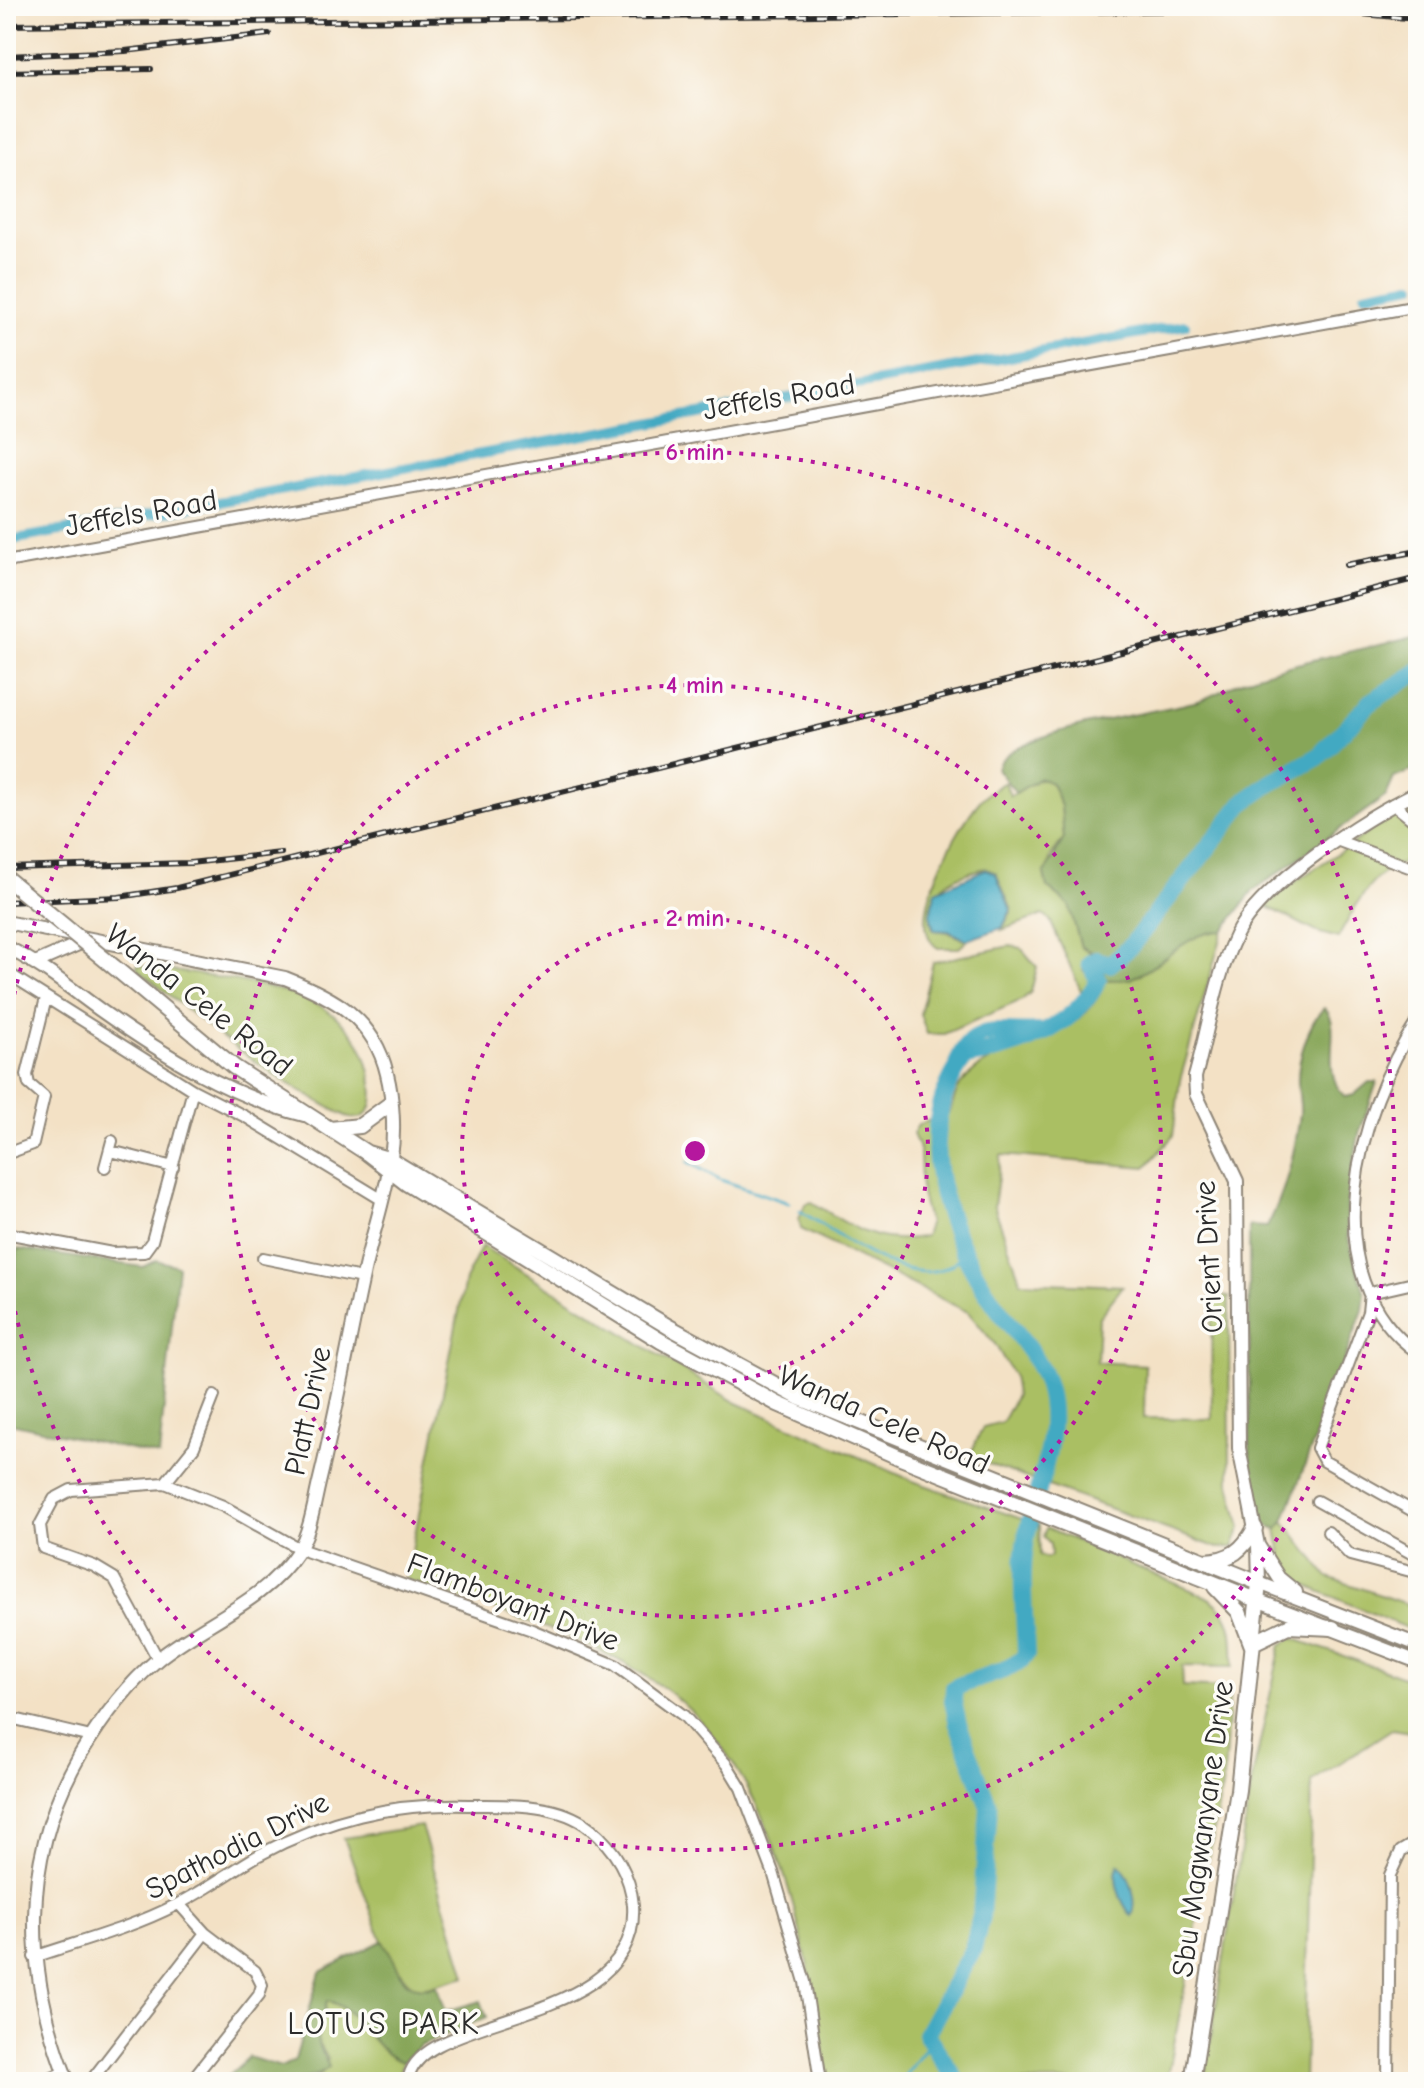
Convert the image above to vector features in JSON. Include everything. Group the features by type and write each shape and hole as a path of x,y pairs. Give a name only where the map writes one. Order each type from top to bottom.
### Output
{"main road":[{"name":"Wanda Cele Road","path":"6,878 234,1067 367,1153 669,1327 800,1398 1024,1491 1259,1583"},
{"path":"329,1129 360,1126 390,1104"},
{"name":"Wanda Cele Road","path":"390,1166 582,1294 721,1374 829,1428 1259,1601"},
{"path":"1201,1562 1232,1556 1255,1528"},
{"path":"1208,1580 1239,1612 1254,1646 1288,1626 1333,1628"},
{"name":"Sbu Magwanyane Drive","path":"1192,2082 1238,1790 1259,1583"}],"street":[{"name":"Jeffels Road","path":"6,562 1418,306"},
{"name":"Orient Drive","path":"1259,1583 1258,1545 1239,1448 1237,1181 1201,1108 1195,1077 1236,935 1255,905 1339,841 1393,804 1418,792"},
{"path":"1393,804 1418,824"},
{"path":"1339,841 1409,867 1418,864"},
{"name":"Platt Drive","path":"6,922 285,978 328,995 355,1013 376,1043 387,1074 390,1104 390,1166 362,1278 339,1403 300,1549 271,1583 158,1659 130,1686 91,1737 67,1777 47,1829 33,1896 34,1957 44,2007 66,2077"},
{"path":"35,963 90,939"},
{"path":"6,947 35,963 135,1034 186,1065 259,1102 307,1115"},
{"path":"6,972 193,1090 246,1117 381,1199"},
{"path":"6,1154 33,1144 45,1108 44,1097 29,1084 27,1075 46,998"},
{"path":"1418,1020 1376,1100 1358,1170 1353,1227 1370,1293 1390,1324 1418,1353"},
{"path":"6,1233 134,1254 144,1252 152,1241 193,1090"},
{"path":"105,1167 112,1146 173,1167"},
{"path":"263,1258 362,1278"},
{"path":"1370,1293 1418,1282"},
{"path":"1370,1293 1368,1312 1318,1443 1318,1453 1324,1461 1418,1514"},
{"path":"158,1659 114,1578 94,1566 51,1554 43,1548 40,1525 54,1499 71,1490 165,1483 194,1447 214,1396"},
{"name":"Flamboyant Drive","path":"165,1483 223,1506 300,1549 532,1630 615,1665 684,1716 727,1765 761,1835 805,1982 820,2082"},
{"path":"1317,1501 1418,1557"},
{"path":"1328,1532 1350,1555 1418,1573"},
{"path":"1258,1545 1279,1578 1309,1601"},
{"name":"Wanda Cele Road","path":"1259,1583 1418,1645"},
{"name":"Wanda Cele Road","path":"1259,1601 1418,1662"},
{"path":"6,1717 91,1737"},
{"name":"Spathodia Drive","path":"34,1957 179,1904 258,1856 310,1830 380,1810 437,1804 520,1806 550,1811 586,1824 613,1850 631,1889 631,1929 614,1965 599,1978 570,1994 431,2049 414,2064 408,2082"},
{"path":"1388,2082 1390,1875 1401,1851 1418,1841"},
{"path":"179,1904 205,1933 255,1971 262,1985 259,1995 190,2082"},
{"path":"92,2082 205,1933"},
{"path":"41,2082 66,2077"}],"green space":[{"path":"1418,636 1418,768 1394,778 1386,796 1253,891 1223,931 1197,937 1132,978 1106,980 1098,955 1081,947 1069,905 1047,887 1044,874 1064,838 1061,806 1051,783 1040,778 1016,793 997,769 1006,755 1026,743 1055,733 1201,700 1257,675"},
{"path":"1041,778 1051,783 1061,806 1064,838 1050,857 1047,887 1069,905 1081,947 1094,955 1084,958 1083,970 1091,979 1090,984 1081,991 1050,920 1043,915 1002,930 1012,910 996,873 986,868 951,880 935,895 931,905 933,930 948,932 967,941 959,948 938,948 928,936 926,918 929,897 937,874 971,813 985,795 1005,782 1010,796"},
{"path":"1418,799 1418,855 1380,875 1359,900 1338,938 1317,932 1266,906 1283,890"},
{"path":"1208,931 1223,931 1180,1080 1173,1136 1146,1167 1001,1155 994,1206 1021,1282 1123,1286 1099,1317 1097,1362 1145,1365 1144,1418 1212,1419 1211,1296 1229,1296 1230,1483 1241,1528 1233,1547 1218,1548 969,1457 983,1427 1002,1422 1016,1395 1013,1375 995,1344 968,1312 801,1229 799,1219 805,1204 812,1202 852,1226 879,1237 909,1239 925,1236 929,1224 921,1194 920,1151 913,1134 918,1125 950,1112 960,1086 980,1067 1060,1031 1078,1019 1094,1003 1106,980 1131,979 1186,940"},
{"path":"1010,946 1021,948 1037,967 1031,992 1022,1000 944,1034 927,1034 920,1014 933,962"},
{"path":"137,965 259,985 324,1008 348,1028 363,1051 371,1076 372,1101 369,1111 362,1117 350,1118 293,1086 213,1030 137,969"},
{"path":"1324,1008 1332,1025 1332,1061 1337,1086 1345,1097 1354,1095 1369,1082 1377,1082 1359,1134 1347,1199 1348,1237 1365,1294 1363,1310 1284,1521 1277,1529 1268,1526 1262,1518 1250,1472 1249,1226 1267,1227 1284,1186 1300,1114 1298,1074 1302,1054 1308,1033"},
{"path":"482,1246 735,1402 913,1481 1039,1525 1040,1555 1046,1558 1051,1556 1050,1544 1043,1537 1046,1528 1205,1596 1222,1610 1231,1627 1233,1667 1182,1666 1183,1686 1230,1688 1224,1776 1167,2082 828,2082 809,1972 779,1858 757,1805 728,1756 693,1713 649,1678 591,1647 530,1622 406,1580 465,1280"},
{"path":"18,1249 143,1267 156,1260 178,1266 159,1456 6,1422 12,1292"},
{"path":"1284,1521 1328,1577 1418,1608 1418,1633 1293,1580 1284,1566 1277,1529"},
{"path":"1292,1638 1418,1682 1418,1733 1392,1729 1312,1781 1304,2082 1204,2082 1252,1779 1281,1645"},
{"path":"421,1826 466,1976 419,1989 402,1974 382,1941 344,1838"},
{"path":"382,1941 407,1982 424,1988 437,1986 446,2011 481,2001 487,2017 420,2046 403,2062 382,2050 348,2012 327,2001 317,2040 329,2067 319,2074 293,2081 221,2082 249,2057 281,2067 295,2060 320,1972"},
{"path":"327,2001 348,2012 382,2050 403,2062 395,2082 307,2082 321,2075 328,2059 317,2040"}],"water":[{"path":"986,869 996,874 1011,910 1002,928 967,940 949,931 934,930 930,914 936,891"},
{"path":"1119,1864 1132,1889 1132,1916 1118,1891 1116,1877"}],"waterway":[{"path":"259,6 272,10 327,6"},
{"path":"665,6 726,6"},
{"path":"1361,6 1418,12"},
{"path":"1365,294 1413,285"},
{"path":"6,541 1185,325"},
{"path":"957,2082 926,2034 973,1949 981,1916 989,1807 958,1724 953,1701 954,1688 1005,1670 1026,1654 1025,1545 1048,1449 1051,1410 1048,1390 1039,1367 977,1275 961,1246 949,1214 940,1182 936,1149 939,1117 948,1086 965,1057 1023,1042 1042,1034 1075,1011 1098,980 1090,963 1096,960 1110,964 1130,947 1243,803 1271,783 1318,757 1372,701 1418,672"},
{"path":"958,1062 964,1049 982,1035 992,1032 1038,1032"},
{"path":"688,1162 721,1180 789,1203"},
{"path":"800,1211 859,1249 905,1269 927,1272 947,1267 964,1253"},
{"path":"900,2082 927,2047 927,2040"}],"railway":[{"path":"6,25 1309,9 1418,19"},
{"path":"6,56 125,51 269,34"},
{"path":"6,72 151,69"},
{"path":"1346,565 1418,551"},
{"path":"6,902 119,897 177,888 1418,578"},
{"path":"6,868 190,863 281,853"}],"district":[{"name":"LOTUS PARK","path":"384,2023"}]}
